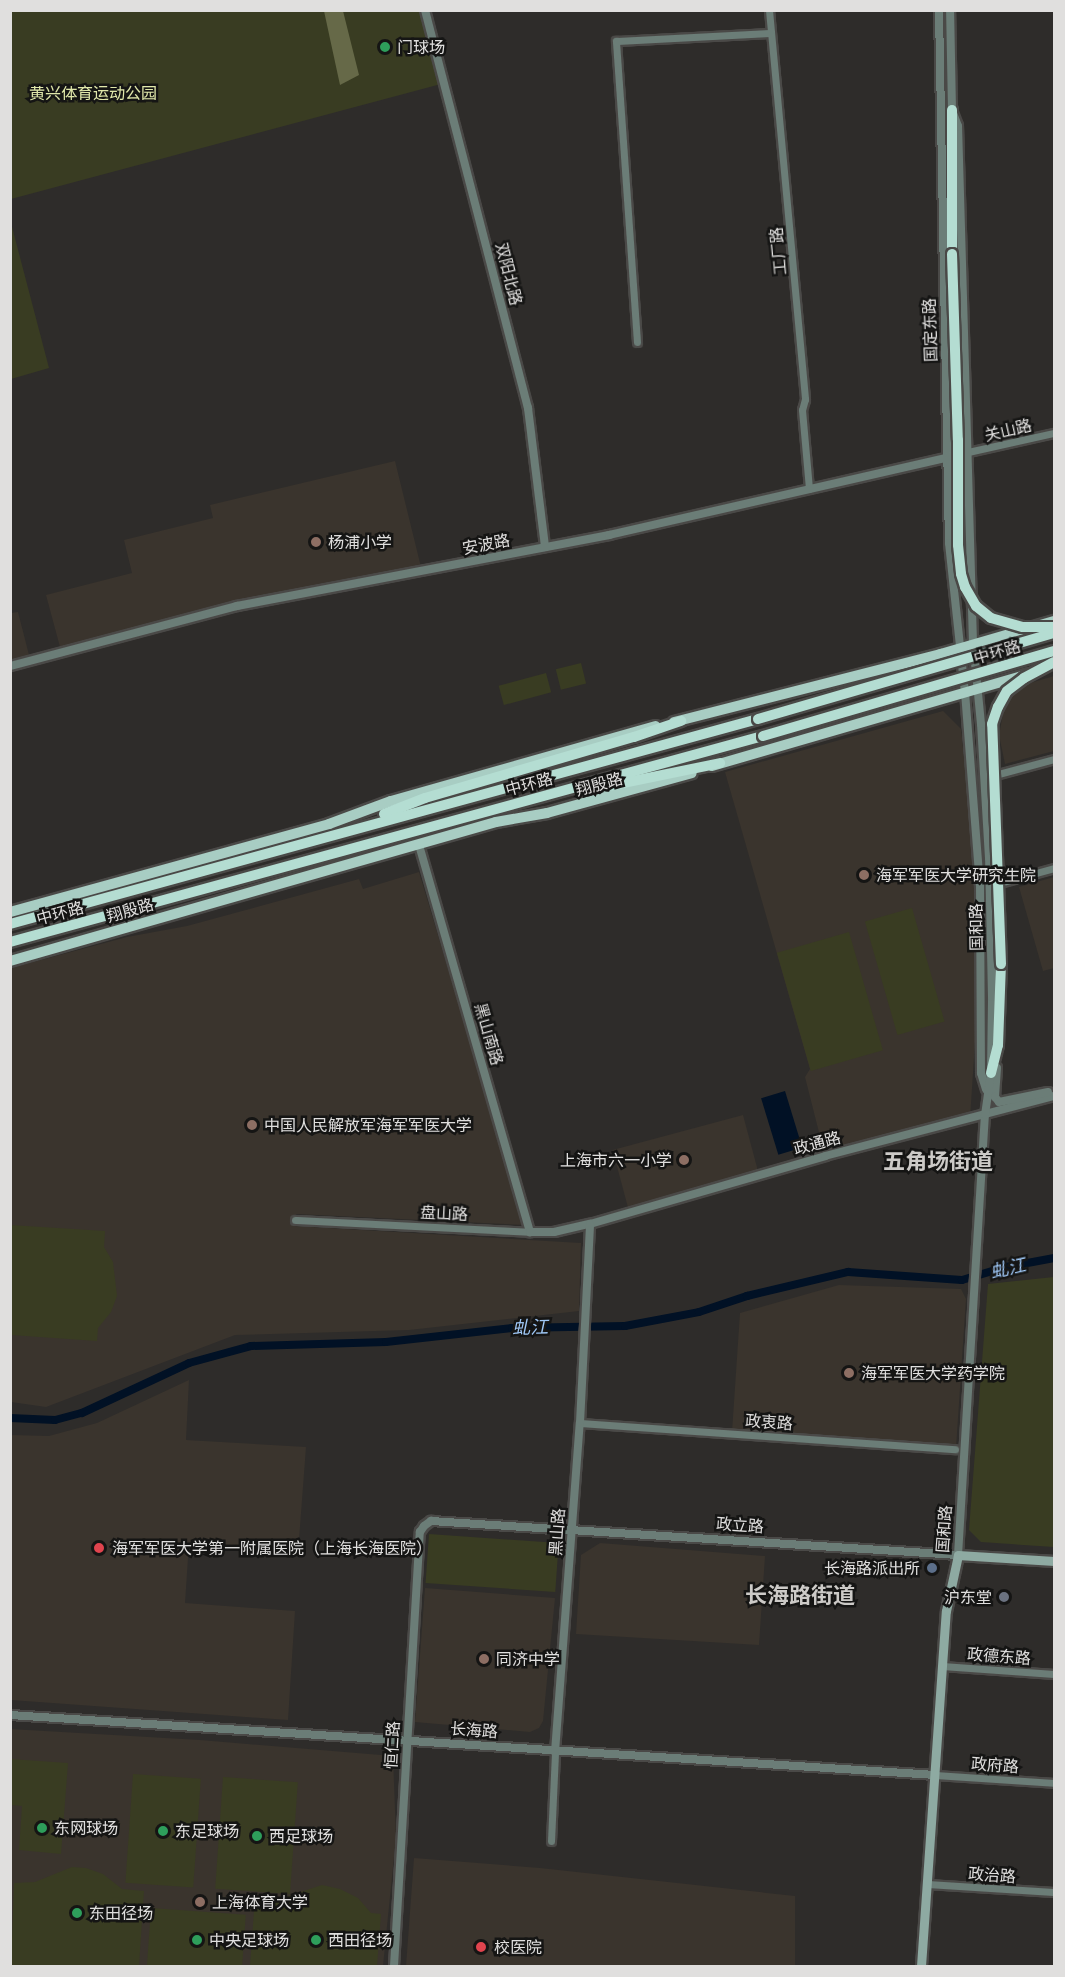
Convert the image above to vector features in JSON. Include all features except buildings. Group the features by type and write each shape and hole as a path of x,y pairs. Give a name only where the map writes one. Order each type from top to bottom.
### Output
{"highway":[{"path":"952,110 952,254 958,440 958,546 961,574 964,587 976,606 992,618 1023,627 1054,630"},
{"name":"中环路","path":"10,924 758,719 1054,630"},
{"name":"中环路","path":"10,942 763,736 1054,651"},
{"path":"991,1073 998,1045 1001,964 992,724 1007,691 1024,678 1054,664"},
{"path":"324,837 425,798 681,721"},
{"path":"492,809 720,763"}],"main road":[{"name":"翔殷路","path":"10,912 328,824 391,801 604,739 941,654 961,651 1054,621"},
{"name":"翔殷路","path":"973,647 1054,630"},
{"name":"翔殷路","path":"10,961 496,822 547,813 694,773 720,763 1054,664"},
{"name":"政立路","path":"958,1555 1054,1561"},
{"name":"国和路","path":"921,1966 946,1611 958,1555"}],"street":[{"name":"双阳北路","path":"425,10 528,408 545,548"},
{"name":"工厂路","path":"769,10 805,399 802,410 809,489"},
{"name":"国定东路","path":"939,10 950,543 961,651"},
{"name":"国定东路","path":"950,10 952,110 958,126 973,647"},
{"path":"637,342 615,41 771,33"},
{"name":"关山路","path":"968,452 1054,433"},
{"name":"安波路","path":"10,666 231,607 545,548 968,452"},
{"name":"国和路","path":"958,1555 985,1115 991,1073 990,885 978,688 973,647"},
{"name":"国和路","path":"961,651 980,885 981,1073 987,1093"},
{"path":"983,778 1054,759"},
{"name":"黑山南路","path":"419,845 530,1232"},
{"path":"990,885 1054,868"},
{"path":"998,1045 995,1097 999,1102 1054,1090"},
{"name":"政通路","path":"590,1224 825,1156 1054,1096"},
{"name":"盘山路","path":"295,1220 530,1232 554,1232 590,1224"},
{"name":"黑山路","path":"551,1841 555,1752 580,1423 590,1224"},
{"name":"政衷路","path":"580,1423 955,1449"},
{"name":"政立路","path":"424,1526 431,1521 958,1555"},
{"name":"恒仁路","path":"394,1966 420,1532 424,1526"},
{"name":"政德东路","path":"942,1666 1054,1674"},
{"name":"长海路","path":"10,1715 935,1775"},
{"name":"政府路","path":"935,1775 1054,1782"},
{"name":"政治路","path":"927,1884 1054,1892"}],"shaded area":[{"name":"杨浦小学","path":"395,461 421,567 231,604 60,647 46,595 132,573 124,540 213,518 210,505"},
{"path":"18,612 29,655 11,660 11,613"},
{"path":"1054,676 1054,751 1005,764 999,735 1005,703 1020,686"},
{"name":"海军军医大学研究生院","path":"943,711 961,729 969,807 977,934 976,1027 970,1119 825,1156 805,1077 810,1069 725,772"},
{"name":"中国人民解放军海军军医大学","path":"419,872 525,1225 296,1214 294,1226 581,1243 579,1311 409,1330 235,1335 46,1407 11,1402 11,968 127,937 187,926 359,879 363,889"},
{"path":"1054,877 1054,968 1043,971 1019,887"},
{"name":"上海市六一小学","path":"743,1115 758,1172 628,1207 613,1150"},
{"name":"海军军医大学药学院","path":"839,1285 961,1289 966,1299 956,1448 732,1432 740,1313"},
{"name":"海军军医大学第一附属医院（上海长海医院）","path":"189,1380 186,1440 306,1447 298,1553 189,1543 185,1603 295,1611 288,1720 11,1700 11,1435 49,1436 97,1423"},
{"name":"同济中学","path":"600,1543 765,1556 759,1645 576,1634 581,1555"},
{"name":"同济中学","path":"425,1588 555,1598 543,1721 539,1728 530,1732 415,1722"},
{"name":"上海体育大学","path":"10,1729 200,1740 393,1756 396,1837 383,1966 11,1966"},
{"path":"414,1858 540,1868 795,1896 795,1966 406,1966"}],"green space":[{"name":"黄兴体育运动公园","path":"11,11 420,11 441,84 11,199"},
{"path":"324,11 343,11 359,75 340,85"},
{"path":"11,223 49,368 10,379"},
{"path":"581,663 586,683 561,690 556,669"},
{"path":"546,673 551,692 504,705 499,686"},
{"path":"912,908 945,1021 897,1035 865,922"},
{"path":"849,932 883,1050 811,1071 777,953"},
{"path":"10,1225 105,1231 104,1247 113,1262 117,1296 111,1312 98,1328 97,1341 11,1335"},
{"path":"1054,1277 1054,1547 981,1542 969,1530 988,1284"},
{"path":"429,1534 559,1543 555,1592 426,1583"},
{"name":"东网球场","path":"10,1759 68,1763 61,1854 19,1850 22,1806 11,1805"},
{"name":"东足球场","path":"133,1774 201,1779 193,1887 125,1883"},
{"name":"西足球场","path":"223,1777 298,1782 290,1894 215,1889"},
{"name":"东田径场","path":"72,1867 86,1868 103,1874 122,1889 144,1891 139,1966 11,1966 14,1883 35,1882"},
{"name":"西田径场","path":"322,1885 340,1889 358,1898 371,1913 381,1914 377,1966 250,1966 255,1897 279,1899"},
{"name":"中央足球场","path":"151,1908 246,1915 242,1966 147,1966"}],"water":[{"path":"785,1091 802,1147 778,1155 761,1098"}],"waterway":[{"name":"虬江","path":"10,1418 55,1420 82,1413 189,1363 251,1346 386,1342 512,1328 625,1326 699,1312 747,1296 848,1272 962,1280 1006,1267 1054,1258"}],"place":[{"name":"门球场","path":"385,47"},
{"name":"杨浦小学","path":"316,542"},
{"name":"海军军医大学研究生院","path":"864,875"},
{"name":"中国人民解放军海军军医大学","path":"252,1125"},
{"name":"上海市六一小学","path":"684,1160"},
{"name":"海军军医大学药学院","path":"849,1373"},
{"name":"海军军医大学第一附属医院（上海长海医院）","path":"99,1548"},
{"name":"长海路派出所","path":"932,1568"},
{"name":"沪东堂","path":"1004,1597"},
{"name":"同济中学","path":"484,1659"},
{"name":"东网球场","path":"42,1828"},
{"name":"东足球场","path":"163,1831"},
{"name":"西足球场","path":"257,1836"},
{"name":"上海体育大学","path":"200,1902"},
{"name":"东田径场","path":"77,1913"},
{"name":"中央足球场","path":"197,1940"},
{"name":"西田径场","path":"316,1940"},
{"name":"校医院","path":"481,1947"}],"district":[{"name":"五角场街道","path":"938,1162"},
{"name":"长海路街道","path":"800,1596"}]}
